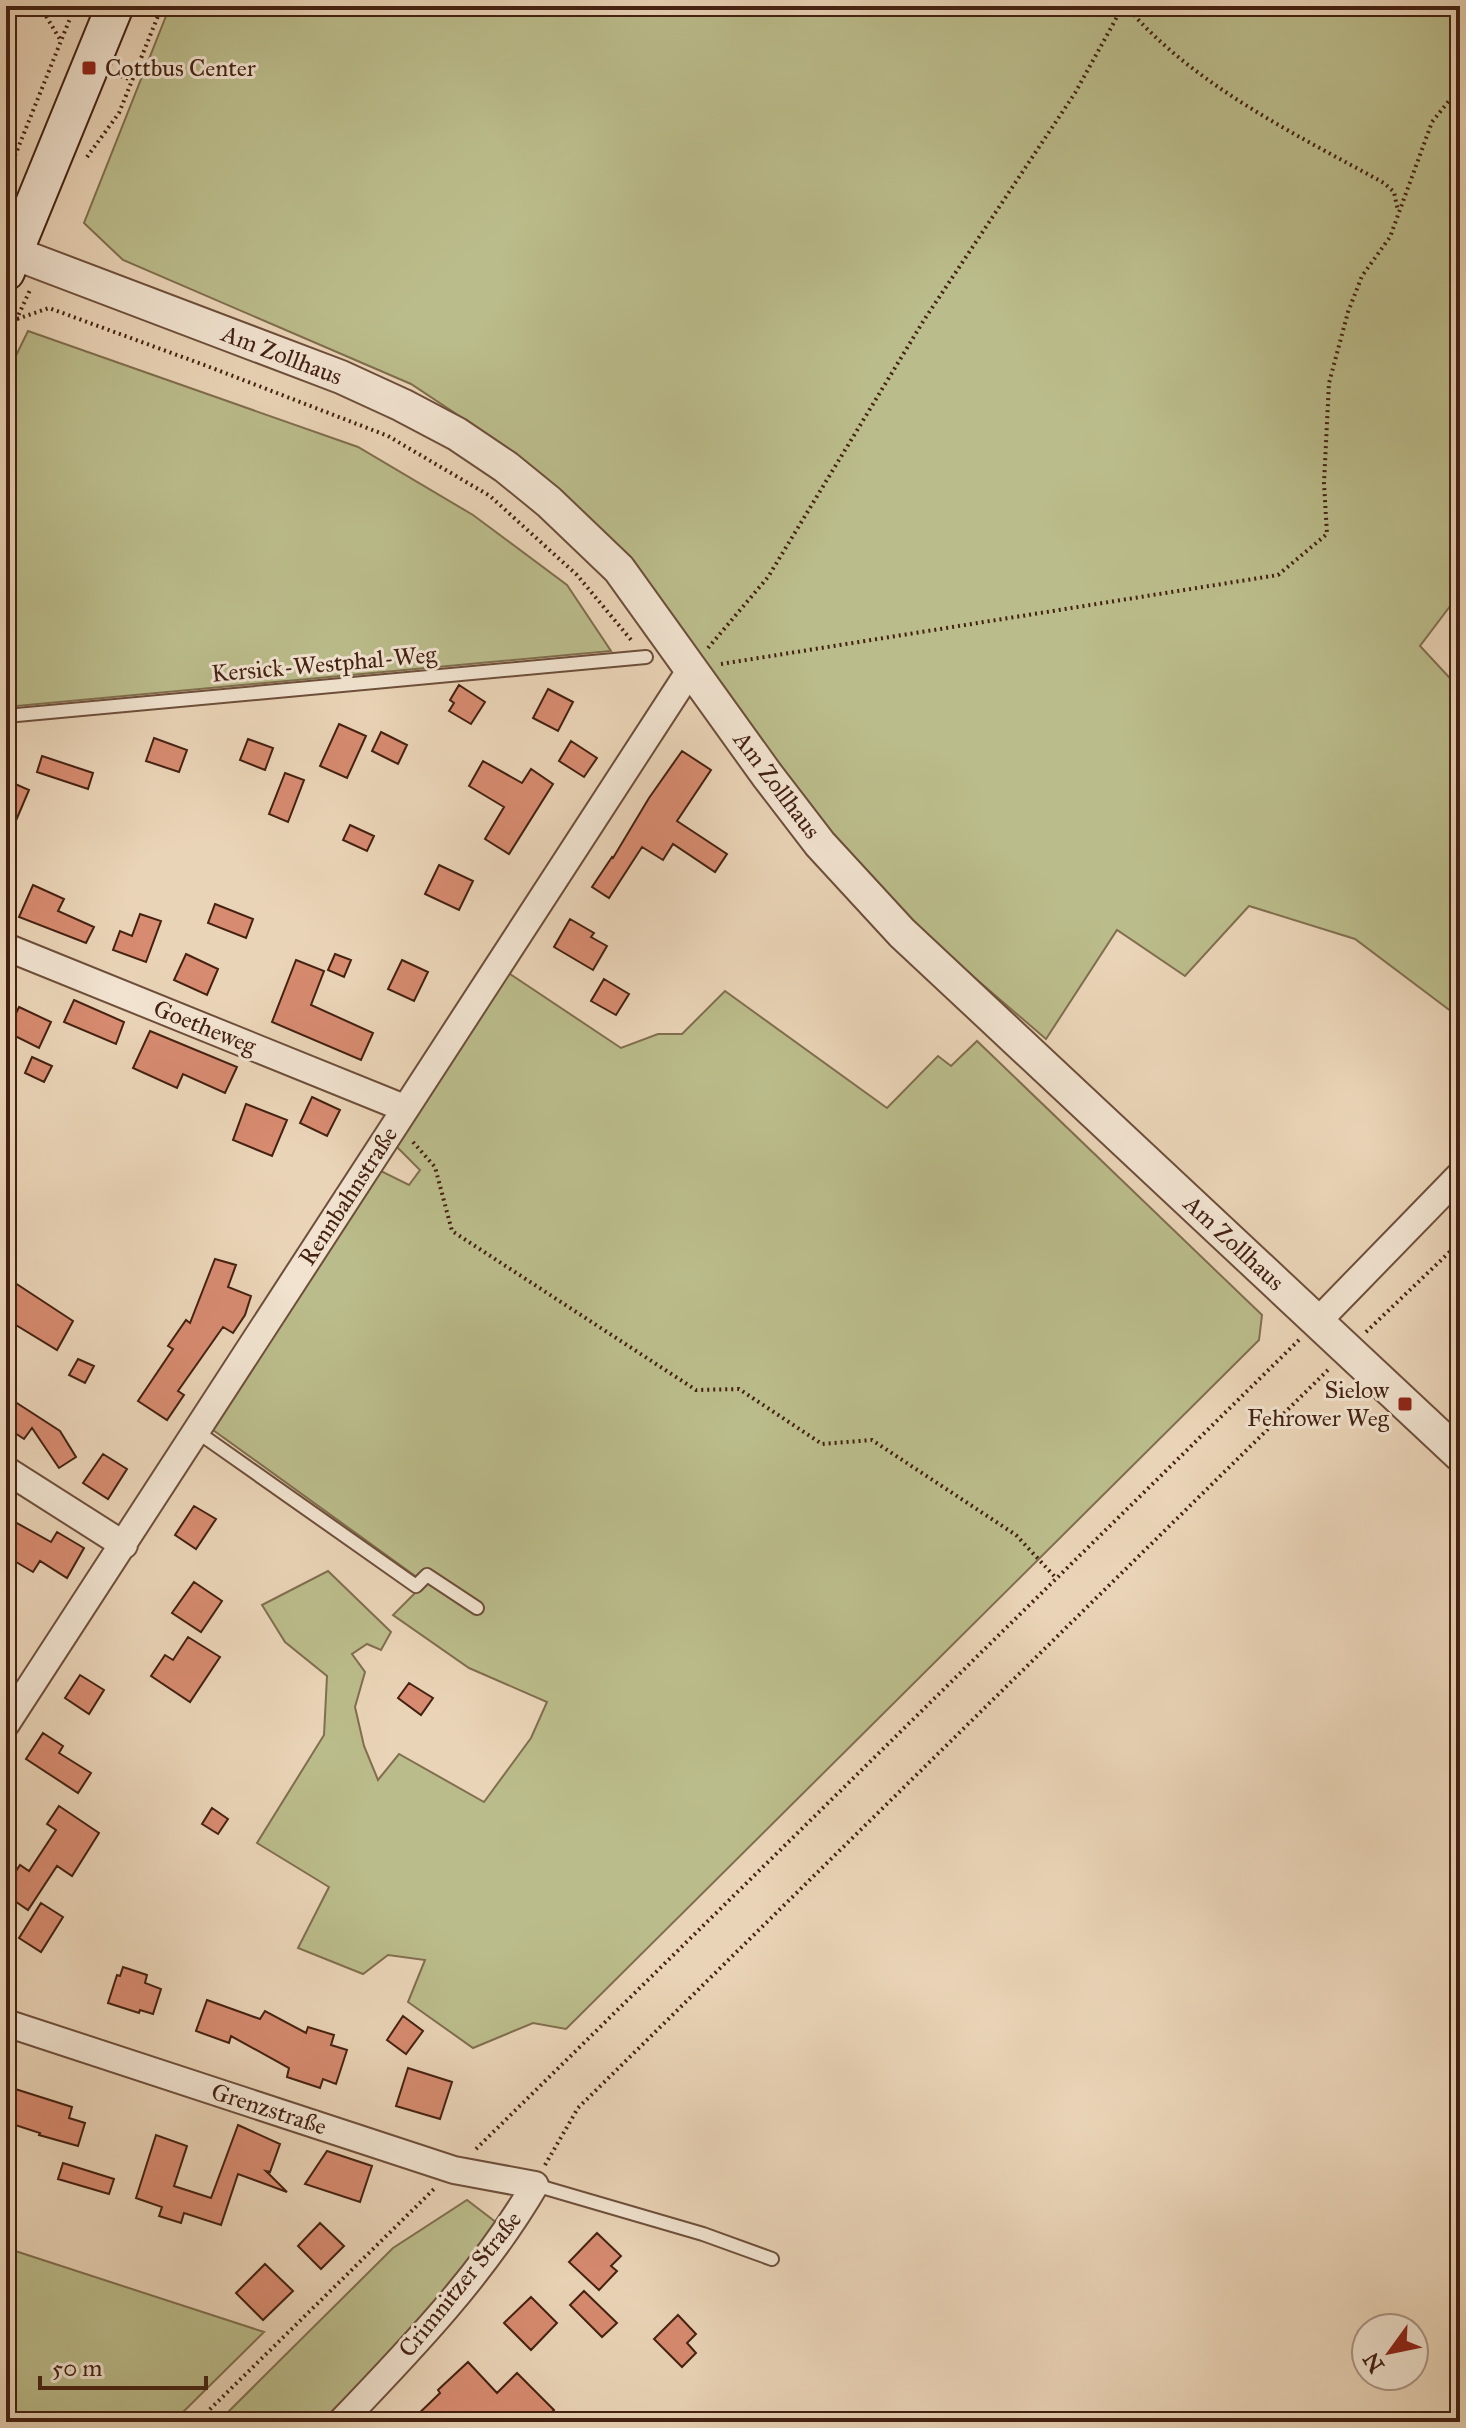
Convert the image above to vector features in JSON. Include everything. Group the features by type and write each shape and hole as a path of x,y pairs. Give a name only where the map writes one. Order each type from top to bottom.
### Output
{"main road":[{"path":"10,263 115,6"}],"street":[{"name":"Am Zollhaus","path":"10,263 341,377 457,434 538,493 619,569 820,844 902,933 1460,1455"},
{"name":"Rennbahnstraße","path":"6,1724 691,669"},
{"name":"Goetheweg","path":"6,947 400,1115"},
{"path":"1318,1321 1460,1175"},
{"path":"6,1470 124,1545"},
{"name":"Grenzstraße","path":"6,2023 454,2170 535,2185"},
{"name":"Crimnitzer Straße","path":"341,2422 432,2326 508,2231 535,2185"}],"lane":[{"name":"Kersick-Westphal-Weg","path":"6,716 646,657"},
{"path":"196,1431 416,1586 427,1575 477,1608"},
{"name":"Crimnitzer Straße","path":"535,2185 703,2234 772,2259"}],"path":[{"path":"40,6 61,41"},
{"path":"6,178 75,6"},
{"path":"84,165 90,151 119,113 162,6"},
{"path":"691,669 768,577 924,320 1075,93 1124,6 1149,33 1233,98 1308,143 1384,183 1394,192 1399,214"},
{"path":"115,74 132,80"},
{"path":"691,669 1278,575 1327,534 1324,483 1329,383 1348,312 1362,276 1390,237 1432,122 1460,87"},
{"path":"6,315 17,319 49,308 388,436 490,496 577,575 646,657"},
{"path":"6,342 17,319"},
{"path":"400,1115 435,1167 452,1231 696,1390 739,1389 822,1444 872,1440 1016,1535 1057,1578"},
{"path":"535,2185 578,2108 1460,1242"},
{"path":"197,2422 1318,1321"}],"green space":[{"path":"170,6 1460,6 1460,593 1420,646 1460,689 1460,1018 1355,939 1249,906 1185,976 1117,930 1046,1039 897,911 794,791 706,665 591,519 506,447 411,384 123,260 84,223"},
{"path":"28,331 358,447 473,515 567,585 611,651 6,707 6,376"},
{"path":"507,972 621,1048 658,1034 682,1034 725,991 887,1108 938,1056 951,1066 977,1041 1262,1315 1259,1340 566,2029 533,2023 473,2048 408,2002 425,1960 388,1955 363,1974 298,1948 329,1887 257,1843 324,1735 327,1676 285,1642 262,1605 328,1571 391,1632 381,1650 367,1644 352,1654 365,1672 355,1707 364,1746 378,1780 399,1754 484,1802 531,1738 547,1702 469,1668 393,1615 425,1583 213,1430 379,1170 409,1185 420,1170 395,1145"},
{"path":"467,2200 497,2223 427,2319 323,2422 218,2422 393,2248"},
{"path":"6,2248 264,2332 173,2422 6,2422"}],"building":[{"path":"459,685 485,702 471,724 449,711 454,703 450,700"},
{"path":"548,689 573,702 558,731 533,718"},
{"path":"339,724 366,736 347,778 320,766"},
{"path":"381,732 407,745 398,764 372,751"},
{"path":"154,738 187,750 179,772 146,761"},
{"path":"248,739 273,748 265,770 240,760"},
{"path":"571,741 597,758 584,777 559,761"},
{"path":"682,751 711,770 677,821 727,854 715,872 673,844 663,860 642,847 609,898 592,887"},
{"path":"42,756 93,773 88,789 37,772"},
{"path":"483,761 522,783 531,769 553,784 509,854 485,839 504,807 469,786"},
{"path":"285,773 304,780 288,822 269,814"},
{"path":"6,780 29,790 6,844"},
{"path":"350,825 374,836 367,851 343,840"},
{"path":"439,865 473,881 459,910 425,894"},
{"path":"33,885 64,899 58,911 94,927 86,943 19,917"},
{"path":"215,904 253,919 246,938 208,923"},
{"path":"140,914 161,921 146,962 113,950 120,931 132,936"},
{"path":"570,919 594,933 591,937 607,946 593,970 554,947"},
{"path":"186,954 218,969 207,995 174,980"},
{"path":"335,954 351,960 344,977 328,970"},
{"path":"296,960 324,971 311,1005 373,1033 361,1060 272,1022"},
{"path":"402,960 428,972 414,1001 388,989"},
{"path":"604,979 629,994 616,1015 591,1001"},
{"path":"74,1000 124,1022 116,1044 64,1022"},
{"path":"19,1007 51,1022 39,1048 7,1032"},
{"path":"150,1031 237,1067 225,1093 183,1074 177,1088 133,1068"},
{"path":"32,1057 52,1066 44,1082 25,1073"},
{"path":"312,1097 340,1110 327,1136 300,1123"},
{"path":"246,1104 287,1120 272,1156 233,1140"},
{"path":"215,1259 236,1265 228,1287 251,1296 245,1315 233,1333 223,1327 178,1391 184,1395 167,1420 138,1401 173,1349 168,1346 186,1320 190,1323"},
{"path":"6,1277 73,1321 57,1350 6,1319"},
{"path":"78,1359 94,1366 85,1383 69,1375"},
{"path":"6,1396 60,1431 76,1457 59,1468 32,1428 24,1439 6,1427"},
{"path":"103,1454 127,1469 108,1499 83,1483"},
{"path":"194,1506 216,1519 196,1549 175,1535"},
{"path":"6,1517 51,1542 57,1532 84,1548 67,1578 40,1561 33,1572 6,1556"},
{"path":"194,1582 222,1601 201,1632 172,1613"},
{"path":"188,1637 220,1657 190,1702 151,1676 165,1655 173,1660"},
{"path":"80,1675 104,1690 89,1714 65,1698"},
{"path":"409,1683 433,1698 421,1715 398,1698"},
{"path":"43,1733 63,1746 59,1753 91,1773 78,1793 26,1759"},
{"path":"59,1806 99,1833 72,1876 57,1866 28,1910 6,1895 6,1886 20,1865 29,1871 56,1830 47,1824"},
{"path":"212,1808 228,1819 218,1834 202,1824"},
{"path":"41,1903 63,1917 41,1952 19,1938"},
{"path":"123,1967 147,1975 145,1983 161,1989 153,2014 108,2003 117,1975 120,1976"},
{"path":"207,2000 260,2019 265,2011 306,2033 308,2027 334,2035 331,2045 347,2050 336,2084 323,2079 320,2088 287,2077 289,2068 231,2036 229,2043 196,2031"},
{"path":"403,2016 423,2031 406,2054 387,2040"},
{"path":"408,2068 452,2082 440,2119 396,2106"},
{"path":"12,2088 72,2107 69,2118 85,2123 78,2146 6,2122 6,2108"},
{"path":"238,2125 280,2144 270,2172 266,2171 287,2192 238,2174 221,2225 184,2213 181,2223 159,2216 162,2207 136,2198 156,2135 187,2146 174,2186 211,2198"},
{"path":"327,2151 372,2166 360,2202 305,2184"},
{"path":"63,2163 114,2179 109,2194 58,2179"},
{"path":"320,2223 344,2246 321,2269 298,2246"},
{"path":"597,2233 621,2256 611,2266 617,2271 599,2290 569,2262"},
{"path":"265,2264 293,2291 263,2320 236,2293"},
{"path":"584,2291 617,2323 602,2337 570,2305"},
{"path":"531,2297 557,2323 531,2350 504,2323"},
{"path":"678,2315 696,2334 687,2343 696,2353 682,2367 654,2339"},
{"path":"468,2362 497,2393 517,2373 554,2410 542,2422 410,2422"}],"place":[{"name":"Cottbus Center","path":"89,68"},
{"name":"Sielow Fehrower Weg","path":"1405,1404"}]}
